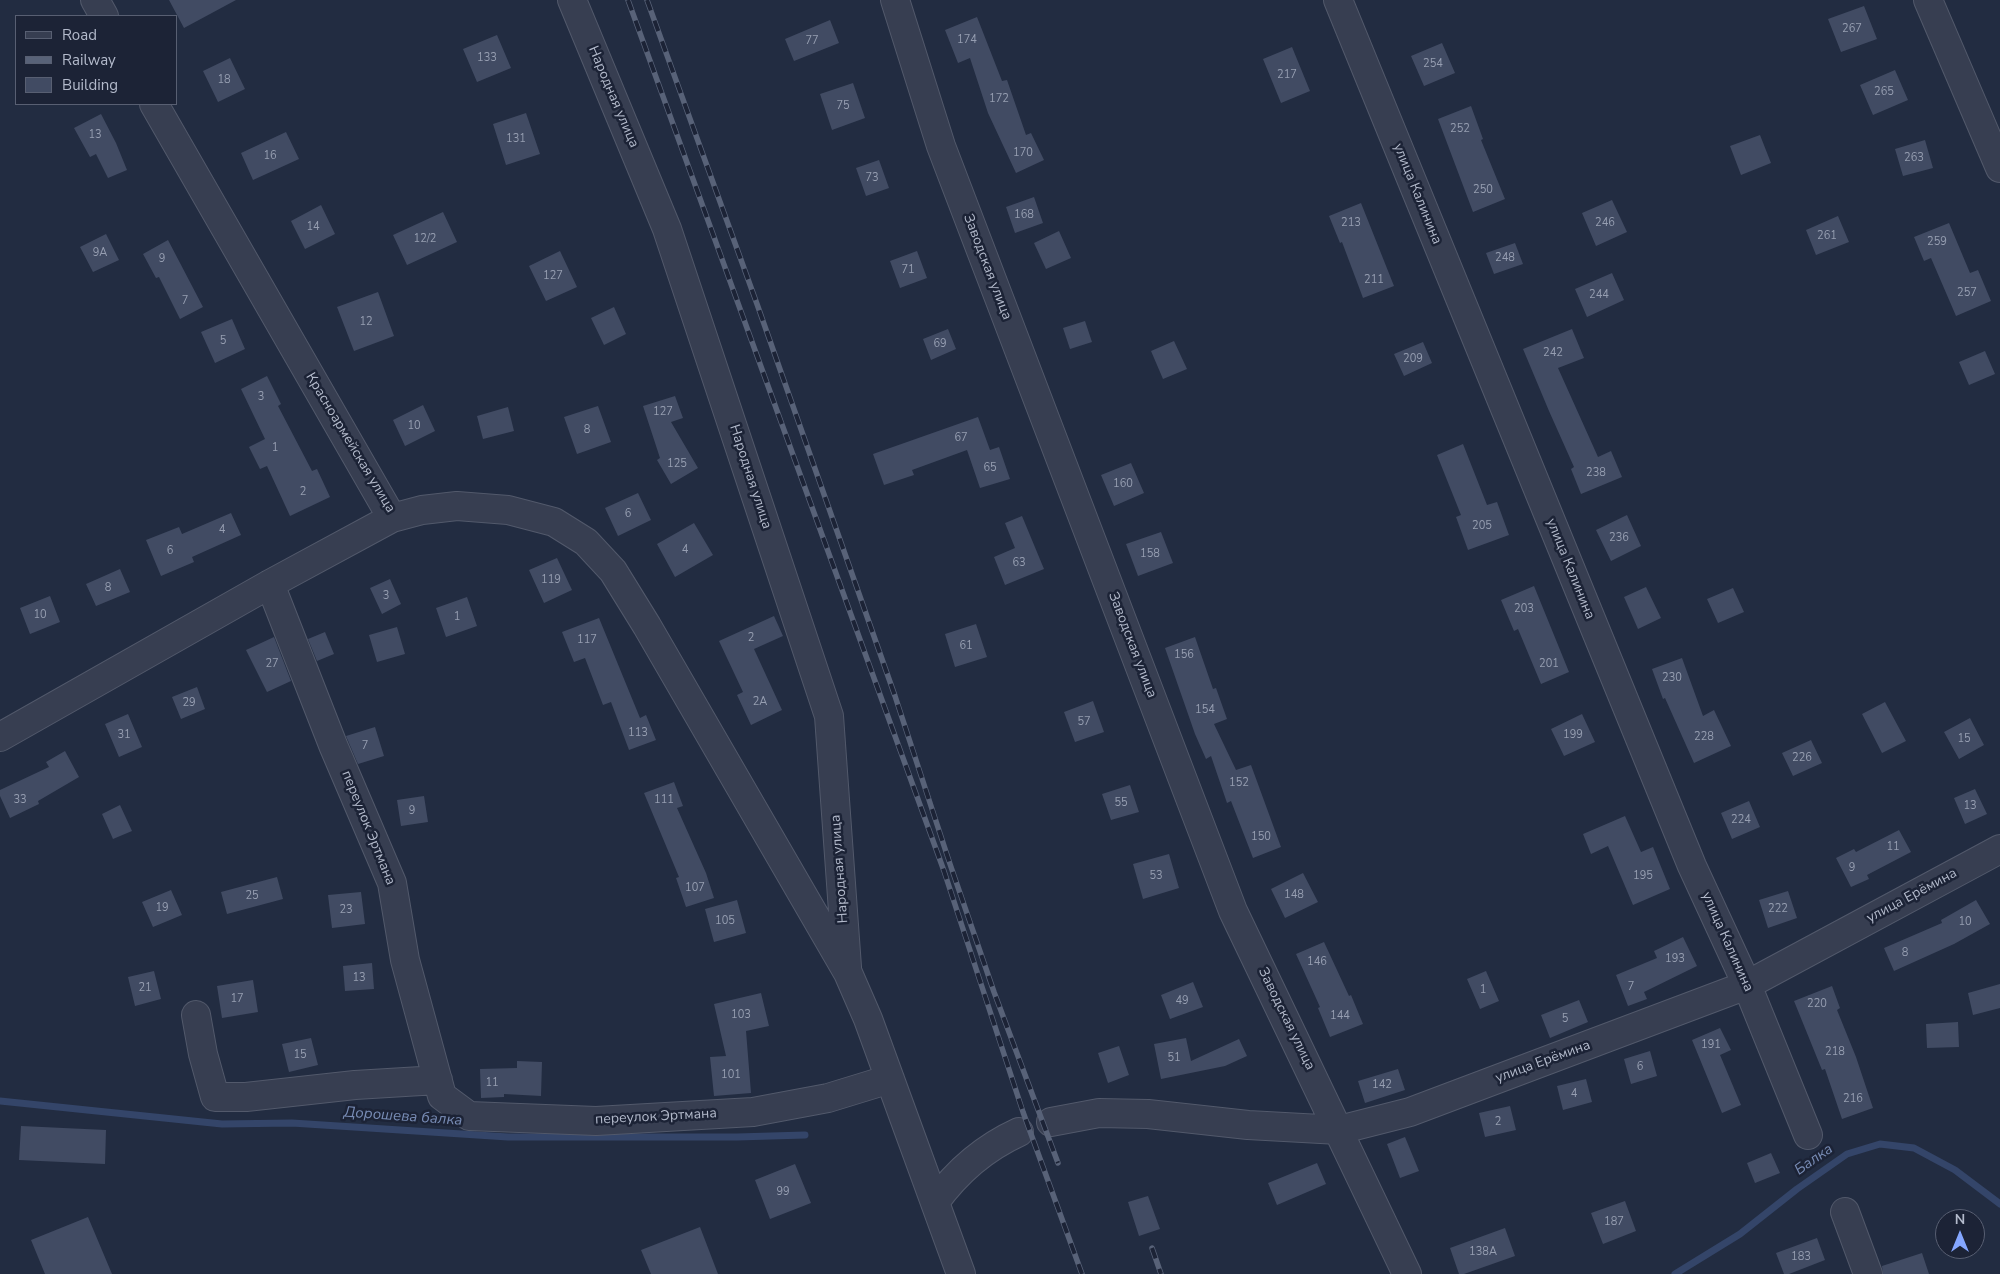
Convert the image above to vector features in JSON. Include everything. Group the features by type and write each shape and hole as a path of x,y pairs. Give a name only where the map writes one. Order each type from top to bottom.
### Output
{"street":[{"path":"95,0 103,15"},
{"name":"Народная улица","path":"572,0 668,229 829,716 848,973"},
{"name":"Заводская улица","path":"895,0 941,146 1234,911 1407,1274"},
{"name":"улица Калинина","path":"1338,0 1692,866 1747,985 1808,1135"},
{"path":"1928,0 2000,168"},
{"name":"Красноармейская улица","path":"155,105 392,518 422,510 456,506 508,510 554,522 586,542 613,571 647,626"},
{"path":"0,737 270,584 392,518"},
{"name":"переулок Эртмана","path":"270,584 333,745 392,883 406,960 442,1096 469,1116 596,1121 753,1112 828,1098 890,1079"},
{"name":"Народная улица","path":"647,626 848,973 868,1019 961,1274"},
{"name":"улица Ерёмина","path":"1051,1122 1099,1113 1148,1114 1248,1124 1340,1130 1410,1112 1747,985 2000,849"},
{"path":"196,1015 203,1054 215,1097 246,1097 355,1085 438,1080"},
{"path":"935,1202 949,1183 967,1164 990,1147 1020,1132"},
{"path":"1845,1212 1868,1274"}],"building":[{"path":"169,0 236,0 184,28"},
{"path":"1864,6 1877,39 1841,52 1828,19"},
{"path":"977,17 1002,81 1007,80 1026,135 1031,133 1044,160 1016,173 988,113 970,58 958,63 945,30"},
{"path":"830,20 839,43 794,61 785,39"},
{"path":"497,35 511,68 477,82 463,49"},
{"path":"1442,43 1455,73 1424,86 1411,56"},
{"path":"1292,47 1310,91 1281,103 1263,59"},
{"path":"230,58 245,89 218,102 203,71"},
{"path":"1895,70 1908,100 1873,115 1860,85"},
{"path":"853,83 865,118 832,130 820,94"},
{"path":"1471,106 1483,139 1481,140 1505,199 1473,212 1438,119"},
{"path":"526,113 540,154 506,165 493,124"},
{"path":"101,114 127,170 108,178 96,154 90,157 74,128"},
{"path":"286,132 299,159 253,180 241,153"},
{"path":"1760,135 1771,163 1741,175 1730,146"},
{"path":"1925,140 1933,168 1903,176 1895,149"},
{"path":"879,160 889,188 866,196 856,168"},
{"path":"1034,197 1043,223 1015,233 1006,207"},
{"path":"1612,200 1627,232 1596,246 1582,213"},
{"path":"1361,203 1394,286 1363,298 1342,242 1340,243 1329,216"},
{"path":"321,205 335,234 305,249 291,221"},
{"path":"443,212 457,242 407,265 393,235"},
{"path":"1838,216 1849,242 1816,255 1806,230"},
{"path":"1949,223 1970,273 1978,270 1991,301 1956,316 1931,258 1924,261 1914,237"},
{"path":"1059,231 1071,258 1046,269 1034,243"},
{"path":"106,234 119,260 93,272 80,247"},
{"path":"168,240 203,307 180,319 159,277 156,278 143,254"},
{"path":"1515,243 1523,264 1494,274 1486,253"},
{"path":"560,251 577,287 546,301 529,266"},
{"path":"917,251 927,278 900,288 890,261"},
{"path":"1612,273 1624,300 1587,317 1575,289"},
{"path":"378,292 394,336 354,351 337,307"},
{"path":"614,307 626,334 604,345 591,318"},
{"path":"232,319 245,349 215,363 201,332"},
{"path":"1085,321 1092,342 1070,349 1063,328"},
{"path":"948,329 956,349 931,360 923,339"},
{"path":"1572,329 1584,358 1558,368 1598,457 1611,451 1622,477 1581,494 1571,469 1574,467 1523,349"},
{"path":"1174,341 1187,369 1163,379 1151,351"},
{"path":"1423,342 1432,363 1404,376 1394,354"},
{"path":"1985,351 1995,374 1969,385 1959,362"},
{"path":"267,376 281,404 278,406 312,471 317,469 330,497 290,516 267,466 260,469 249,447 265,439 241,389"},
{"path":"675,396 683,418 671,422 698,468 671,484 657,460 660,458 643,406"},
{"path":"423,405 435,431 405,446 393,420"},
{"path":"598,406 611,442 577,454 564,417"},
{"path":"508,407 514,431 483,439 477,416"},
{"path":"978,417 990,450 999,447 1010,479 980,488 967,450 912,470 914,475 884,485 873,454"},
{"path":"1463,444 1487,505 1497,502 1509,535 1468,550 1456,517 1461,515 1437,455"},
{"path":"1131,463 1144,493 1114,506 1101,475"},
{"path":"638,493 651,520 618,536 605,508"},
{"path":"231,513 241,535 192,557 194,562 161,576 146,540 179,527 182,534"},
{"path":"1627,515 1641,546 1611,561 1596,530"},
{"path":"1022,516 1044,569 1005,585 994,557 1015,548 1005,523"},
{"path":"694,523 713,555 675,577 657,544"},
{"path":"1161,532 1173,563 1138,576 1126,544"},
{"path":"557,558 572,590 544,603 529,570"},
{"path":"120,569 130,592 96,606 86,584"},
{"path":"390,579 401,604 382,614 370,588"},
{"path":"1534,586 1569,672 1541,684 1518,629 1514,631 1501,600"},
{"path":"1646,587 1661,618 1638,629 1624,597"},
{"path":"1733,588 1744,612 1718,623 1707,599"},
{"path":"50,596 60,622 30,634 20,608"},
{"path":"467,597 477,626 446,637 436,608"},
{"path":"774,616 783,636 754,649 782,710 751,725 737,695 743,692 719,641"},
{"path":"599,618 640,718 646,715 656,740 629,750 611,702 603,705 585,658 574,662 562,632"},
{"path":"976,624 987,657 955,667 945,634"},
{"path":"397,627 405,654 377,662 369,635"},
{"path":"325,632 334,654 317,661 308,639"},
{"path":"274,637 291,681 267,692 246,650"},
{"path":"1195,637 1213,689 1216,688 1227,719 1214,724 1236,770 1251,765 1281,847 1253,858 1231,801 1227,803 1211,756 1206,759 1195,734 1165,648"},
{"path":"1682,658 1703,716 1714,710 1731,746 1694,763 1665,698 1663,699 1652,669"},
{"path":"197,687 205,709 181,719 172,697"},
{"path":"1093,701 1104,732 1075,742 1064,712"},
{"path":"1885,702 1906,741 1882,753 1862,714"},
{"path":"128,714 142,747 119,757 105,724"},
{"path":"1582,714 1595,742 1564,756 1551,729"},
{"path":"1970,718 1984,745 1959,759 1944,732"},
{"path":"375,727 384,756 358,764 346,736"},
{"path":"1811,740 1822,763 1793,776 1782,753"},
{"path":"65,751 79,777 38,801 39,804 10,818 0,796 0,790 49,767 46,762"},
{"path":"674,782 683,806 677,808 706,873 714,898 686,907 676,878 679,877 644,793"},
{"path":"1130,785 1139,812 1111,820 1102,794"},
{"path":"1975,789 1987,814 1965,824 1954,798"},
{"path":"424,796 428,822 401,826 397,800"},
{"path":"1749,801 1760,827 1732,839 1721,813"},
{"path":"120,805 132,831 113,839 102,814"},
{"path":"1625,816 1641,852 1653,847 1670,889 1633,905 1608,846 1591,854 1583,834"},
{"path":"1899,830 1911,852 1867,875 1869,879 1851,887 1836,858 1854,849 1856,852"},
{"path":"1169,854 1179,888 1143,899 1133,864"},
{"path":"1303,873 1318,902 1285,918 1271,889"},
{"path":"277,877 283,899 227,914 221,892"},
{"path":"171,890 182,915 153,927 142,902"},
{"path":"1788,891 1797,918 1768,928 1759,900"},
{"path":"361,892 365,924 332,928 328,895"},
{"path":"737,900 746,933 714,942 705,909"},
{"path":"1976,900 1990,924 1954,944 1894,971 1884,948 1942,923 1941,920"},
{"path":"1683,937 1697,966 1644,992 1647,999 1628,1006 1616,975 1657,958 1654,951"},
{"path":"1324,942 1349,996 1351,995 1363,1024 1330,1037 1318,1008 1320,1007 1296,954"},
{"path":"372,963 374,989 345,991 343,966"},
{"path":"154,971 161,999 135,1006 128,977"},
{"path":"1486,971 1499,1001 1480,1009 1467,979"},
{"path":"253,980 258,1012 222,1018 217,986"},
{"path":"1193,982 1203,1007 1170,1019 1161,995"},
{"path":"2000,984 2000,1008 1973,1015 1968,993"},
{"path":"1832,986 1840,1008 1837,1010 1856,1057 1873,1108 1842,1119 1825,1069 1822,1070 1794,1001"},
{"path":"761,993 769,1026 746,1031 751,1093 714,1096 710,1057 726,1056 714,1004"},
{"path":"1579,1000 1588,1022 1550,1038 1541,1015"},
{"path":"1958,1022 1959,1047 1927,1048 1926,1024"},
{"path":"1720,1028 1731,1050 1720,1055 1741,1105 1722,1113 1692,1040"},
{"path":"311,1038 318,1065 289,1072 282,1044"},
{"path":"1186,1038 1191,1061 1239,1039 1247,1056 1225,1066 1161,1079 1154,1044"},
{"path":"1119,1046 1129,1075 1108,1083 1098,1053"},
{"path":"1650,1051 1657,1076 1631,1084 1624,1059"},
{"path":"517,1061 542,1062 541,1096 504,1094 504,1097 481,1098 480,1069 517,1068"},
{"path":"1398,1069 1405,1090 1365,1103 1358,1081"},
{"path":"1586,1079 1592,1102 1563,1110 1557,1086"},
{"path":"1510,1106 1516,1130 1485,1137 1479,1113"},
{"path":"21,1126 106,1130 105,1164 19,1160"},
{"path":"1405,1137 1419,1171 1400,1178 1387,1144"},
{"path":"1771,1153 1780,1173 1755,1183 1747,1163"},
{"path":"1317,1163 1326,1184 1277,1205 1268,1183"},
{"path":"795,1164 811,1203 770,1219 755,1180"},
{"path":"1148,1196 1160,1229 1139,1236 1128,1202"},
{"path":"1625,1201 1636,1231 1603,1244 1591,1213"},
{"path":"88,1217 112,1274 45,1274 31,1240"},
{"path":"700,1227 718,1274 651,1274 641,1250"},
{"path":"1505,1228 1515,1256 1464,1274 1459,1274 1450,1248"},
{"path":"1817,1238 1825,1260 1789,1274 1784,1274 1776,1253"},
{"path":"1922,1253 1929,1274 1883,1274 1882,1266"}],"waterway":[{"name":"Дорошева балка","path":"0,1101 222,1124 292,1123 508,1137 737,1137 805,1135"},
{"name":"Балка","path":"1675,1274 1740,1234 1797,1189 1847,1154 1880,1144 1914,1148 1955,1170 2000,1204"}],"railway":[{"path":"628,0 944,871 1023,1112 1082,1274"},
{"path":"647,0 757,304 895,696 994,992 1058,1163"},
{"path":"1152,1248 1161,1274"}]}
